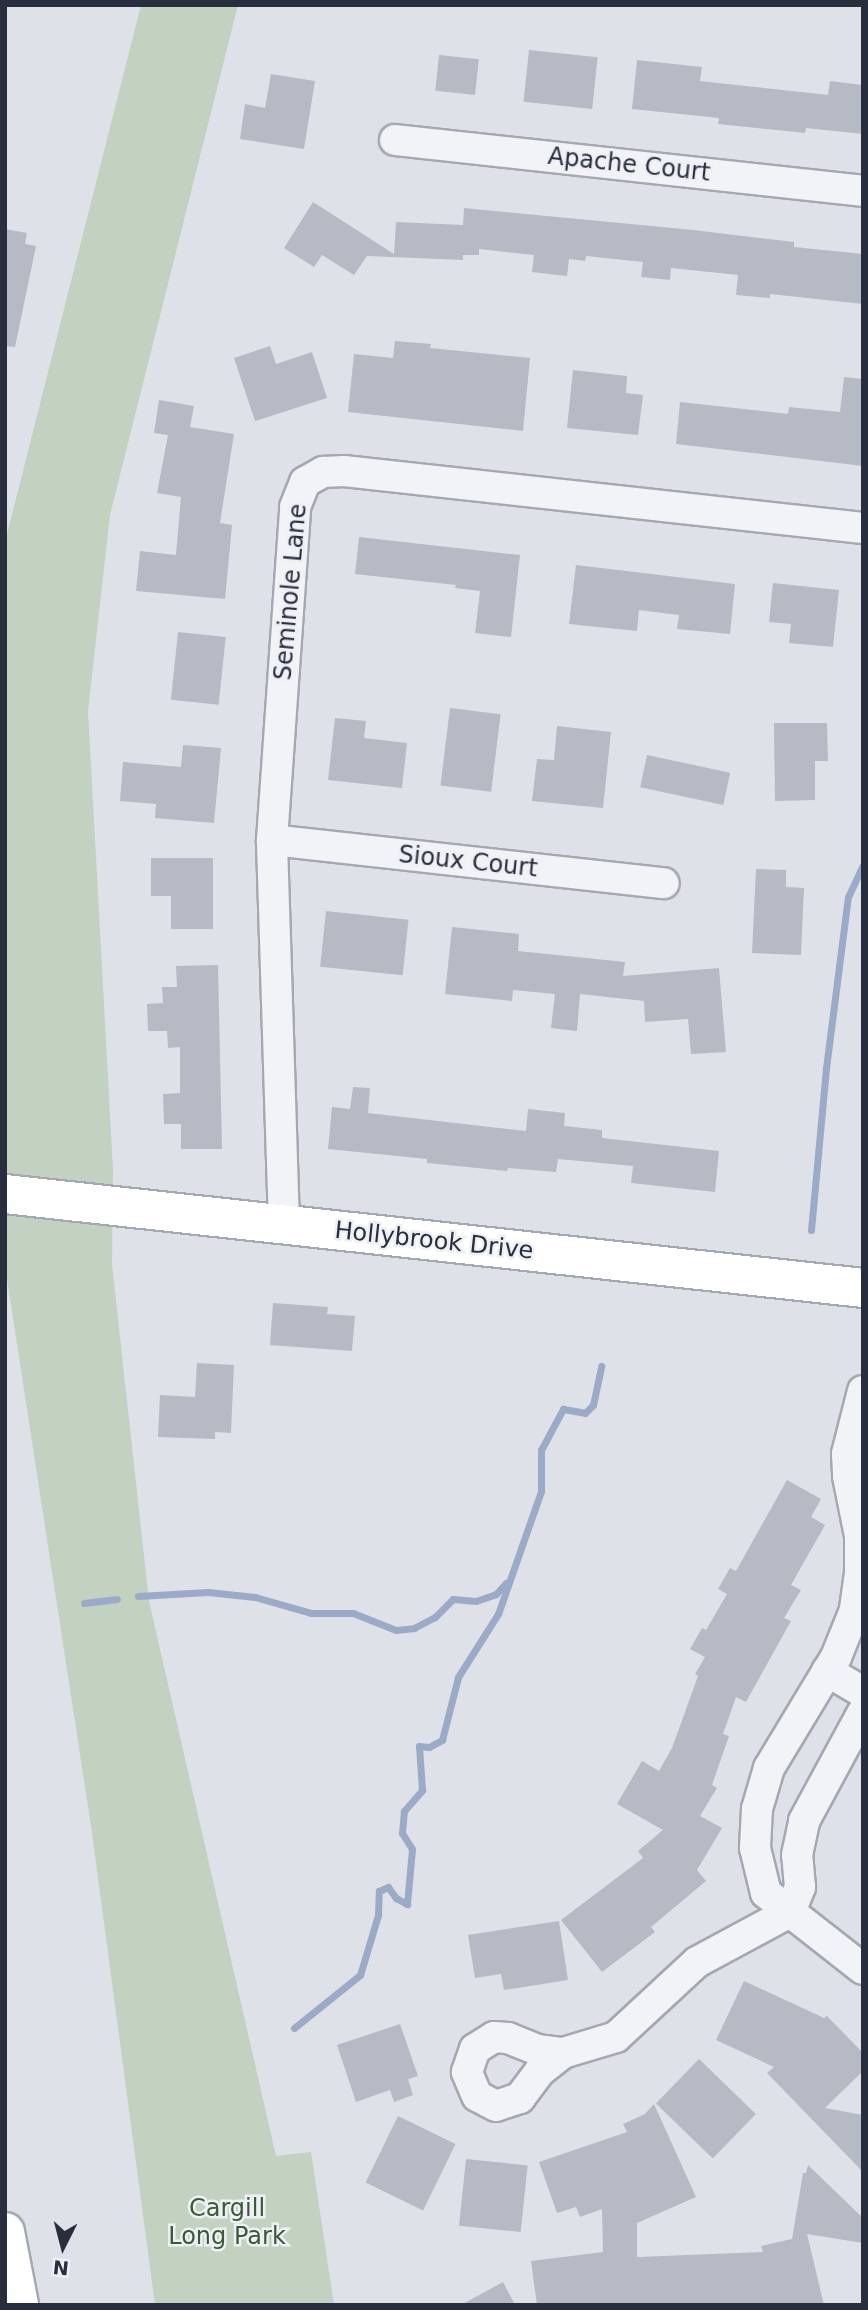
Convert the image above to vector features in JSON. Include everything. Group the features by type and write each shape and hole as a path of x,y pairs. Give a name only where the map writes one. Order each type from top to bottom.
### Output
{"main road":[{"name":"Hollybrook Drive","path":"5,1194 863,1288"},
{"path":"5,2232 19,2305"}],"street":[{"name":"Apache Court","path":"395,140 863,191"},
{"name":"Seminole Lane","path":"284,1225 272,840 296,501 302,486 323,472 344,471 863,528"},
{"name":"Sioux Court","path":"272,840 664,883"},
{"path":"863,1391 847,1454 850,1490 861,1526 860,1573 855,1609 842,1645 775,1756 757,1809 755,1848 765,1893 863,1969"},
{"path":"827,1671 863,1692"},
{"path":"563,2053 616,2037 697,1962 790,1912 800,1887 797,1855 804,1821 863,1712"}],"green space":[{"name":"Cargill Long Park","path":"141,5 238,5 110,515 88,711 113,1169 112,1264 149,1601 276,2156 311,2152 334,2305 155,2305 91,1826 5,1266 5,542"}],"building":[{"path":"529,50 598,57 592,109 524,102"},
{"path":"439,55 479,59 475,95 435,91"},
{"path":"637,60 702,67 700,81 828,95 830,81 863,85 863,134 806,128 805,133 718,124 719,118 632,109"},
{"path":"271,74 315,81 304,149 240,139 245,104 265,108"},
{"path":"313,202 394,254 396,222 463,225 464,208 693,230 794,242 794,247 863,254 863,304 770,294 770,298 736,295 738,275 671,268 670,280 641,277 643,262 586,256 585,261 569,259 567,276 532,272 534,255 479,249 479,255 463,255 463,260 367,256 354,275 322,255 314,267 284,248"},
{"path":"5,229 27,233 25,244 36,246 15,347 5,346"},
{"path":"395,341 431,344 430,348 530,358 523,431 348,412 354,354 393,358"},
{"path":"270,346 276,364 312,352 327,398 255,421 234,358"},
{"path":"573,370 627,376 626,393 643,395 638,435 567,428"},
{"path":"844,377 863,379 863,466 676,444 680,402 788,414 789,407 840,412"},
{"path":"159,400 194,406 190,427 234,434 220,523 232,525 225,599 136,591 140,551 176,555 181,497 157,493 168,435 154,433"},
{"path":"359,537 520,555 511,637 475,633 480,591 455,588 456,585 355,574"},
{"path":"576,565 735,584 730,634 677,629 679,615 639,610 637,631 569,624"},
{"path":"773,583 839,590 833,647 789,643 791,624 769,622"},
{"path":"178,632 226,637 219,705 171,700"},
{"path":"450,708 501,714 491,792 440,785"},
{"path":"335,718 366,721 364,738 407,743 402,788 328,780"},
{"path":"774,723 827,723 828,761 815,761 815,800 775,801"},
{"path":"557,726 611,732 603,808 532,801 537,759 554,760"},
{"path":"183,745 221,748 214,823 155,818 156,804 120,801 123,762 181,767"},
{"path":"647,755 730,773 723,805 640,787"},
{"path":"151,858 213,858 213,929 171,929 171,896 151,896"},
{"path":"756,869 786,870 786,887 804,888 801,955 752,953"},
{"path":"326,911 409,920 403,975 320,967"},
{"path":"452,927 519,934 518,951 625,962 623,976 719,968 726,1052 691,1054 688,1019 645,1022 644,1001 580,994 577,1031 551,1028 555,994 513,990 512,1001 445,994"},
{"path":"218,965 222,1149 181,1149 181,1124 164,1124 163,1094 180,1093 180,1047 168,1048 167,1031 148,1031 147,1004 163,1003 162,987 177,987 176,966"},
{"path":"353,1087 370,1088 368,1113 526,1131 528,1109 565,1113 564,1126 602,1130 602,1138 719,1151 715,1192 631,1183 633,1166 558,1159 556,1172 508,1168 507,1171 427,1163 427,1159 328,1149 332,1107 350,1109"},
{"path":"273,1303 328,1307 327,1314 355,1316 352,1351 270,1345"},
{"path":"197,1363 234,1365 231,1433 215,1432 215,1439 158,1437 160,1395 195,1397"},
{"path":"787,1480 821,1499 811,1517 825,1525 791,1585 801,1590 784,1618 791,1621 746,1702 736,1697 723,1734 729,1736 712,1785 717,1788 700,1816 722,1828 697,1870 706,1881 651,1927 655,1932 602,1972 561,1920 643,1858 638,1851 663,1830 617,1804 642,1761 659,1771 672,1748 698,1676 695,1674 705,1657 690,1649 702,1628 706,1630 727,1594 718,1589 730,1568 736,1571"},
{"path":"559,1921 568,1980 504,1990 501,1974 475,1978 468,1935"},
{"path":"744,1981 824,2018 827,2016 863,2053 863,2071 825,2108 863,2115 863,2172 767,2073 774,2067 716,2040"},
{"path":"400,2024 418,2076 408,2079 413,2095 394,2102 390,2090 356,2102 337,2045"},
{"path":"699,2059 756,2114 713,2158 656,2104"},
{"path":"654,2104 696,2197 637,2223 637,2257 763,2252 761,2246 792,2239 803,2173 806,2173 808,2165 863,2218 863,2243 807,2234 824,2305 537,2305 531,2261 603,2252 602,2209 580,2217 576,2207 557,2213 539,2162 627,2132 623,2124 645,2114"},
{"path":"398,2116 456,2144 423,2211 366,2183"},
{"path":"466,2159 528,2165 521,2232 459,2226"},
{"path":"503,2282 515,2305 461,2305"}],"waterway":[{"path":"811,1230 826,1068 848,897 863,865"},
{"path":"294,2028 360,1975 378,1915 379,1891 388,1887 396,1898 407,1904 412,1849 402,1833 404,1811 422,1790 419,1746 429,1747 442,1740 458,1677 498,1614 541,1491 541,1450 563,1409 585,1413 593,1405 601,1366"},
{"path":"138,1596 208,1592 255,1597 311,1613 353,1613 396,1630 414,1628 435,1617 453,1599 476,1601 496,1594 506,1583"},
{"path":"84,1603 117,1599"}]}
